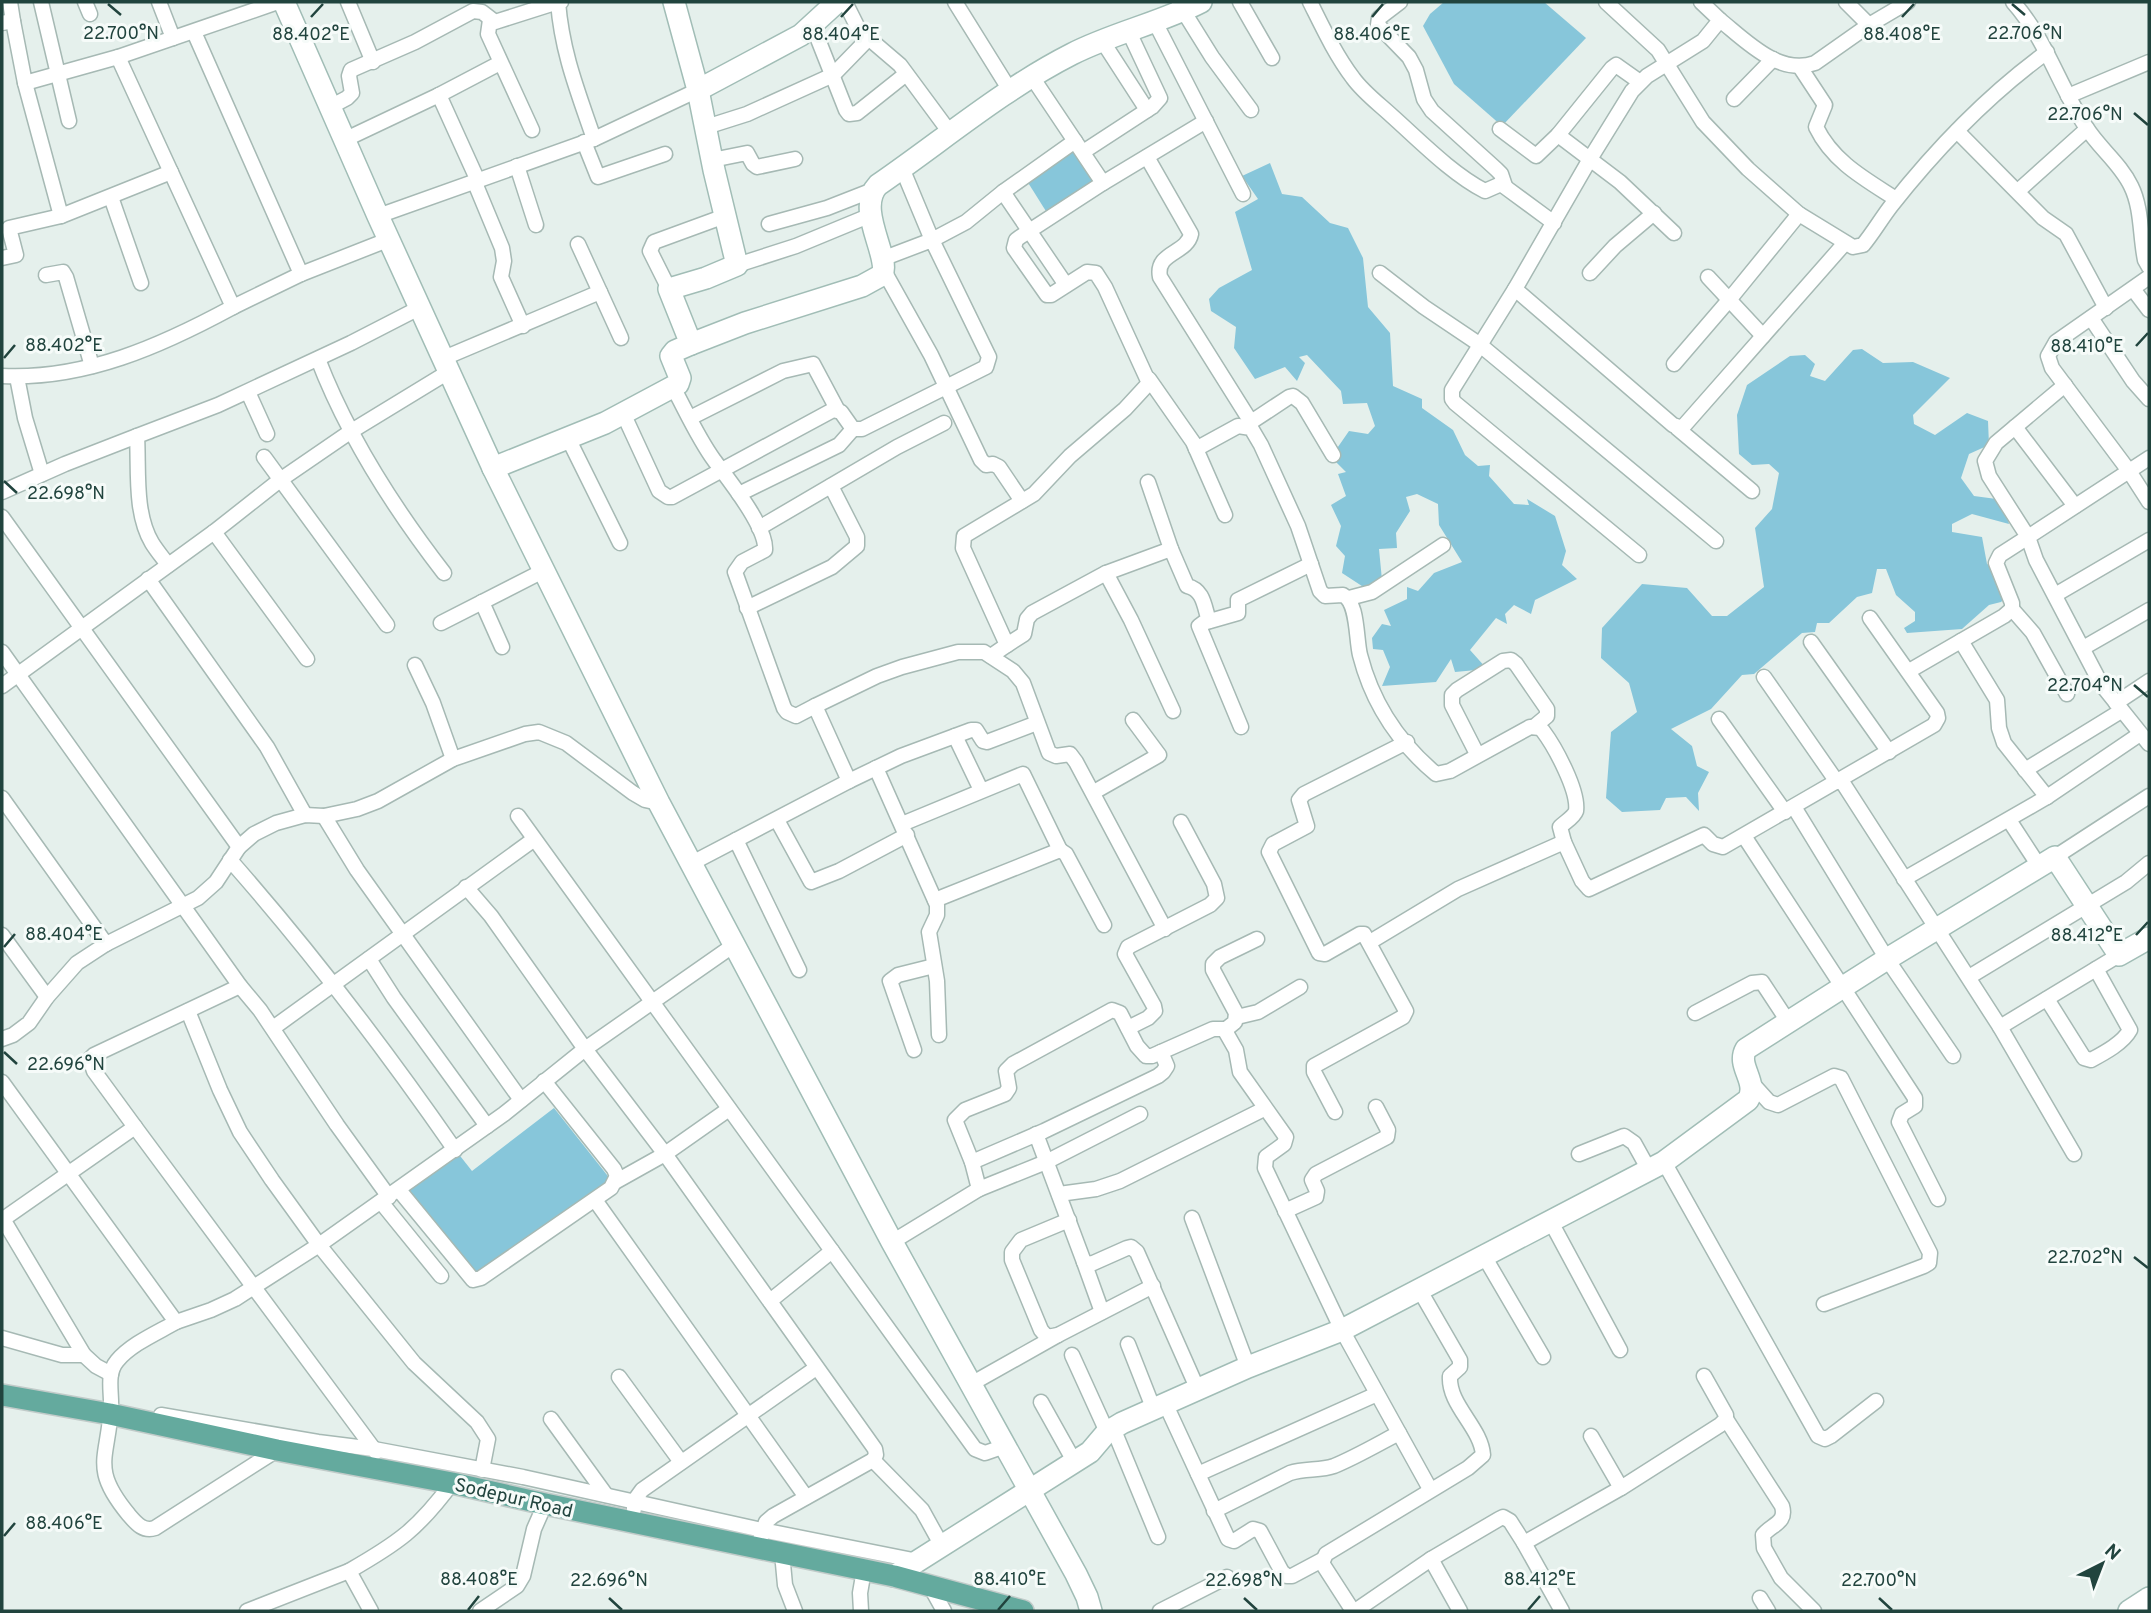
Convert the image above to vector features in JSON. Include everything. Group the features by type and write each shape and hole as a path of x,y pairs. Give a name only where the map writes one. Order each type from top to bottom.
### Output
{"main road":[{"name":"Sodepur Road","path":"2,1395 111,1410 277,1450 452,1483 638,1523 760,1539 782,1553 929,1584 1023,1611"}],"street":[{"path":"10,2 7,22 61,216"},
{"path":"41,2 69,121"},
{"path":"159,2 173,38"},
{"path":"25,83 118,57 278,2"},
{"path":"284,2 493,468 659,803 892,1242 1076,1574 1091,1611"},
{"path":"348,2 373,62"},
{"path":"674,2 698,90 737,265"},
{"path":"378,216 589,140 698,90 786,44 837,2"},
{"path":"845,2 859,30 893,57 951,134"},
{"path":"955,2 1011,92"},
{"path":"1240,2 1272,58"},
{"path":"1310,2 1343,65 1375,100 1437,156 1481,189 1488,191 1498,184 1505,186 1554,223"},
{"path":"1400,2 1379,18 1378,25 1409,57 1416,70 1424,99 1433,111 1501,174 1505,186"},
{"path":"1606,2 1647,38 1667,63 1703,122 1748,169 1799,214 1853,247 1863,245 1896,199 1957,131 1996,92 2047,52"},
{"path":"1701,2 1720,20 1773,59 1785,65 1800,67 1815,63 1869,25 1908,2"},
{"path":"1846,2 1869,25"},
{"path":"2013,2 2032,24 2087,129 2123,172 2131,186 2145,234 2145,260 2149,267"},
{"path":"330,107 352,93 349,73 473,11 482,12 495,22 554,3 598,177 665,154"},
{"path":"769,224 827,208 873,190 1032,77 1074,53 1154,22 1187,5 1212,57 1251,110"},
{"path":"490,20 488,34 531,130"},
{"path":"1639,555 1455,403 1452,390 1515,289 1621,107 1640,82 1703,41 1720,20"},
{"path":"1154,22 1244,194"},
{"path":"812,24 846,110 853,114 906,74"},
{"path":"194,32 301,274"},
{"path":"493,468 568,438 678,384 680,378 671,356 675,351 746,323 862,286 883,265 966,222 1003,192 1079,146 1147,110 1158,102 1159,94 1129,32"},
{"path":"706,127 747,114 833,75 869,39"},
{"path":"1103,42 1147,110"},
{"path":"118,57 233,307"},
{"path":"1734,99 1773,59"},
{"path":"2068,96 2149,62"},
{"path":"344,140 500,63"},
{"path":"1500,129 1536,156 1558,135 1616,65 1640,82"},
{"path":"1800,67 1825,105 1816,127 1831,152 1846,166 1896,199"},
{"path":"1032,77 1103,183"},
{"path":"439,95 502,248 504,261 501,278 523,326"},
{"path":"1206,121 1029,231 1016,240 1014,248 1043,291 1051,295 1087,272 1096,273 1149,379 1188,432 1225,515"},
{"path":"2018,191 2087,129"},
{"path":"1957,131 2043,218 2066,234 2106,307"},
{"path":"1558,135 1620,182 1674,233"},
{"path":"712,160 744,152 757,167 795,159"},
{"path":"1147,157 1191,234 1186,244 1162,262 1158,268 1160,277 1261,444 1298,526 1322,594 1342,594 1349,598 1360,656 1373,695 1385,716 1436,774 1450,771 1535,726 1547,716 1547,709 1511,660 1503,661 1457,690 1452,695 1452,705 1478,754"},
{"path":"517,166 536,225"},
{"path":"739,494 839,444 853,429 862,429 986,367 989,357 932,240 902,168"},
{"path":"2,258 16,255 9,228 61,216 171,172"},
{"path":"873,190 871,215 883,265 981,460 999,467 1022,501"},
{"path":"1003,192 1066,285"},
{"path":"111,197 141,283"},
{"path":"1590,273 1615,246 1654,213"},
{"path":"1674,364 1799,214"},
{"path":"669,289 796,246 871,215"},
{"path":"691,344 650,251 654,242 725,216"},
{"path":"2,376 60,373 122,358 156,346 301,274 390,239"},
{"path":"1678,428 1685,426 1845,243"},
{"path":"578,244 621,338"},
{"path":"46,275 63,272 66,277 92,366"},
{"path":"1380,273 1415,301 1479,344 1716,541"},
{"path":"1708,277 1763,336"},
{"path":"2149,277 2056,342 2050,349 2049,362 2149,502"},
{"path":"1515,289 1752,491"},
{"path":"2133,289 2149,310"},
{"path":"2,686 214,532 280,480 447,364 600,292"},
{"path":"2,492 218,405 421,307"},
{"path":"2091,318 2116,358 2148,397"},
{"path":"318,359 350,432 395,507 444,573"},
{"path":"690,418 783,371 813,364 837,409 853,429"},
{"path":"17,377 25,418 42,474"},
{"path":"1007,645 962,541 970,531 1044,486 1070,456 1147,387 1149,379"},
{"path":"1905,878 2145,739 2101,684 2036,560 2028,537 1986,469 1985,461 1991,449 2064,385"},
{"path":"673,387 714,460 739,494 765,543 765,550 742,562 736,572 787,712 796,716 877,676 902,667 966,651 984,652 1013,671 1023,683 1049,753 1056,756 1070,754 1094,792 1165,929"},
{"path":"247,392 267,434"},
{"path":"1196,449 1238,426 1248,424 1293,396 1302,403 1333,455"},
{"path":"623,413 663,494 672,497 837,409"},
{"path":"759,528 944,423"},
{"path":"2015,427 2075,506"},
{"path":"136,436 145,524 151,542 168,565"},
{"path":"568,438 620,544"},
{"path":"264,457 387,625"},
{"path":"2067,694 2033,633 2012,609 1996,563 2000,555 2149,458"},
{"path":"1147,482 1187,586 1196,588 1200,593 1209,621"},
{"path":"747,608 825,570 857,546 857,537 831,485"},
{"path":"2,517 234,854 408,1082 455,1150"},
{"path":"214,532 307,659"},
{"path":"2055,595 2149,540"},
{"path":"1349,598 1371,592 1443,545"},
{"path":"990,656 1024,634 1027,620 1032,613 1106,573 1171,549"},
{"path":"1241,727 1199,628 1200,624 1238,613 1238,600 1311,564"},
{"path":"440,623 545,570"},
{"path":"1106,573 1131,620 1173,712"},
{"path":"148,579 267,747 305,815"},
{"path":"482,602 502,647"},
{"path":"1909,671 2012,609"},
{"path":"2083,648 2149,610"},
{"path":"1535,726 1549,738 1568,775 1576,808 1574,814 1560,827 1582,881 1590,889 1594,889 1704,835 1713,844 1723,847 1934,725 1938,718 1937,713 1870,618"},
{"path":"1961,641 1997,700 2001,736 2047,797"},
{"path":"1811,642 1889,752"},
{"path":"2,652 240,986 273,1028 337,1125 390,1196 441,1276"},
{"path":"415,666 433,703 453,759"},
{"path":"1764,677 1905,878 2000,1027 2074,1154"},
{"path":"2025,770 2119,707 2149,681"},
{"path":"816,706 849,781"},
{"path":"1719,719 1790,810 1952,1056"},
{"path":"1094,792 1159,755 1133,720"},
{"path":"692,863 876,768 974,730 987,742 1037,723"},
{"path":"2,1039 13,1035 29,1023 47,997 77,963 106,944 198,898 216,882 234,854 254,834 276,822 305,815 324,816 378,802 453,759 525,734 539,732 566,743 633,793 645,800 659,803"},
{"path":"955,736 981,790"},
{"path":"1335,1112 1314,1072 1314,1066 1405,1015 1404,1006 1370,942 1362,933 1325,954 1319,953 1269,852 1273,844 1305,829 1307,825 1299,800 1304,794 1406,742"},
{"path":"876,768 905,829 938,910 929,932 939,1035"},
{"path":"776,820 811,881 839,872 905,829 981,790 1020,774 1025,775 1060,850 1066,854 1104,925"},
{"path":"894,1576 1095,1448 1110,1430 1248,1367 1342,1330 1656,1166 1740,1108 1751,1095 1750,1081 1743,1060 1744,1053 1887,959 2149,796"},
{"path":"2,798 106,944"},
{"path":"324,816 357,870 521,1100"},
{"path":"518,816 975,1450 985,1453 1005,1446"},
{"path":"2009,820 2087,905 2119,955"},
{"path":"1128,1028 1149,1018 1155,1011 1128,962 1126,950 1132,944 1210,905 1217,898 1214,884 1181,822"},
{"path":"1744,836 1914,1098 1915,1106 1902,1114 1899,1122 1938,1199"},
{"path":"273,1028 533,840"},
{"path":"736,840 799,970"},
{"path":"1370,942 1458,889 1564,842"},
{"path":"935,900 1060,850"},
{"path":"1969,977 2126,882 2149,863"},
{"path":"466,887 491,916 584,1049 665,1154 875,1449 873,1460 773,1516 760,1539"},
{"path":"2,935 47,997"},
{"path":"1237,1017 1213,970 1213,964 1220,957 1257,939"},
{"path":"2000,1027 2149,939"},
{"path":"277,1450 155,1528 149,1530 136,1523 119,1502 104,1473 103,1459 111,1410 111,1374 116,1361 133,1347 176,1322 211,1310 253,1288 319,1245 455,1150 584,1049 734,945"},
{"path":"369,959 487,1126"},
{"path":"914,1050 890,981 898,975 934,966"},
{"path":"2047,999 2084,1058 2091,1060 2097,1057 2123,1039 2130,1030 2096,969"},
{"path":"1695,1013 1752,983 1762,982 1789,1023"},
{"path":"240,986 90,1059 94,1071 389,1471"},
{"path":"1225,1030 1237,1017 1258,1012 1300,988"},
{"path":"979,1189 972,1162 955,1125 955,1117 965,1110 1005,1094 1009,1088 1005,1075 1008,1068 1112,1010 1120,1013 1142,1053 1152,1056 1213,1029 1225,1030"},
{"path":"188,1012 219,1090 240,1132 319,1245 414,1363 477,1422 488,1439 482,1469"},
{"path":"1225,1030 1236,1050 1240,1072 1286,1137 1284,1144 1266,1157 1264,1164 1342,1330 1430,1489"},
{"path":"972,1162 1163,1072 1167,1066 1161,1052"},
{"path":"1750,1081 1769,1102 1778,1105 1835,1076 1842,1078 1930,1253 1928,1263 1924,1266 1824,1304"},
{"path":"544,1081 614,1170 617,1176 615,1182"},
{"path":"2,1082 176,1322"},
{"path":"1285,1211 1316,1197 1317,1191 1312,1180 1316,1174 1387,1137 1388,1130 1376,1107"},
{"path":"390,1196 473,1280 481,1278 595,1200 615,1182 665,1154 729,1109"},
{"path":"1059,1194 1096,1189 1120,1181 1264,1109"},
{"path":"892,1242 979,1189 1046,1162 1140,1114"},
{"path":"111,1374 84,1355 3,1220 135,1127"},
{"path":"1036,1134 1102,1312"},
{"path":"1579,1154 1624,1136 1656,1166 1818,1436 1825,1439 1831,1436 1876,1401"},
{"path":"595,1200 806,1497"},
{"path":"1192,1218 1248,1367"},
{"path":"1058,1335 1047,1337 1041,1330 1012,1260 1012,1252 1021,1240 1069,1220"},
{"path":"1551,1222 1620,1350"},
{"path":"1084,1262 1091,1264 1131,1247 1140,1255 1198,1390"},
{"path":"770,1301 832,1251"},
{"path":"1484,1256 1543,1357"},
{"path":"971,1384 1153,1286"},
{"path":"1128,1344 1160,1408 1198,1474 1226,1536 1231,1541 1253,1529 1260,1531 1282,1572 1292,1576 1468,1468 1483,1455 1481,1443 1462,1412 1450,1382 1450,1376 1460,1367 1460,1360 1419,1289"},
{"path":"2,1338 55,1354 84,1355"},
{"path":"1072,1355 1110,1430 1158,1537"},
{"path":"638,1523 633,1510 642,1490 816,1368"},
{"path":"1704,1376 1726,1419 1782,1506 1783,1516 1780,1522 1763,1535 1764,1548 1787,1587 1814,1611"},
{"path":"619,1377 681,1462"},
{"path":"1198,1474 1377,1394"},
{"path":"1041,1402 1074,1461"},
{"path":"111,1410 374,1449 482,1469 635,1501 760,1539 918,1561"},
{"path":"551,1419 606,1495"},
{"path":"1524,1542 1621,1488 1701,1438 1726,1419"},
{"path":"1214,1511 1290,1473 1300,1469 1334,1466 1399,1433"},
{"path":"1591,1436 1621,1488"},
{"path":"873,1460 922,1510 942,1546"},
{"path":"247,1611 349,1571 388,1549 411,1532 452,1483"},
{"path":"480,1611 517,1586 523,1576 534,1528 545,1504"},
{"path":"1322,1560 1354,1611 1431,1559 1503,1517 1510,1521 1524,1542 1562,1611"},
{"path":"782,1553 785,1585 795,1611"},
{"path":"1431,1559 1460,1611"},
{"path":"861,1611 860,1593 864,1570"},
{"path":"349,1571 371,1611"},
{"path":"1160,1611 1227,1577"},
{"path":"929,1584 944,1611"},
{"path":"1759,1598 1768,1611"},
{"path":"2129,1611 2149,1598"}],"water":[{"path":"1444,2 1544,2 1586,38 1502,126 1454,84 1423,26 1430,14"},
{"path":"1068,151 1079,153 1094,176 1089,191 1049,216 1027,181"},
{"path":"1270,163 1282,194 1302,197 1330,223 1348,228 1363,258 1368,307 1390,333 1393,386 1422,399 1422,408 1453,430 1465,455 1478,466 1490,465 1489,476 1514,504 1529,505 1527,499 1555,516 1566,551 1562,565 1577,579 1535,600 1531,614 1514,605 1505,614 1507,624 1496,618 1470,650 1487,669 1455,672 1451,659 1436,682 1382,686 1390,667 1383,650 1373,649 1372,638 1382,624 1391,626 1384,610 1407,599 1407,587 1418,591 1434,573 1462,562 1439,525 1438,504 1417,494 1406,497 1410,511 1396,533 1397,548 1379,549 1382,580 1365,588 1342,573 1345,556 1336,546 1341,526 1331,505 1346,496 1338,474 1346,472 1331,457 1349,431 1368,434 1375,426 1367,403 1343,404 1341,391 1307,355 1299,357 1305,363 1297,381 1285,367 1255,379 1234,348 1236,327 1211,311 1209,299 1219,288 1252,270 1235,212 1258,199 1242,176"},
{"path":"1862,349 1883,363 1913,362 1950,378 1913,415 1914,424 1935,435 1967,413 1988,421 1989,445 1969,454 1961,478 1974,496 2004,500 2009,524 1972,514 1952,524 1952,532 1982,537 1987,564 1999,569 2007,596 2001,602 1989,605 1962,629 1907,633 1904,628 1915,621 1915,612 1896,595 1886,569 1877,569 1872,593 1857,597 1829,623 1817,623 1815,632 1802,633 1754,674 1742,675 1711,709 1671,729 1692,746 1697,766 1709,772 1698,793 1699,811 1686,797 1666,798 1660,810 1622,812 1606,798 1611,732 1637,712 1629,683 1601,658 1602,628 1642,584 1687,588 1712,616 1727,616 1764,587 1755,528 1772,509 1779,473 1769,464 1752,465 1739,454 1737,415 1747,385 1790,356 1805,355 1815,364 1810,376 1825,381 1853,350"},
{"path":"554,1108 611,1180 477,1277 402,1190 457,1152 472,1171"}]}
